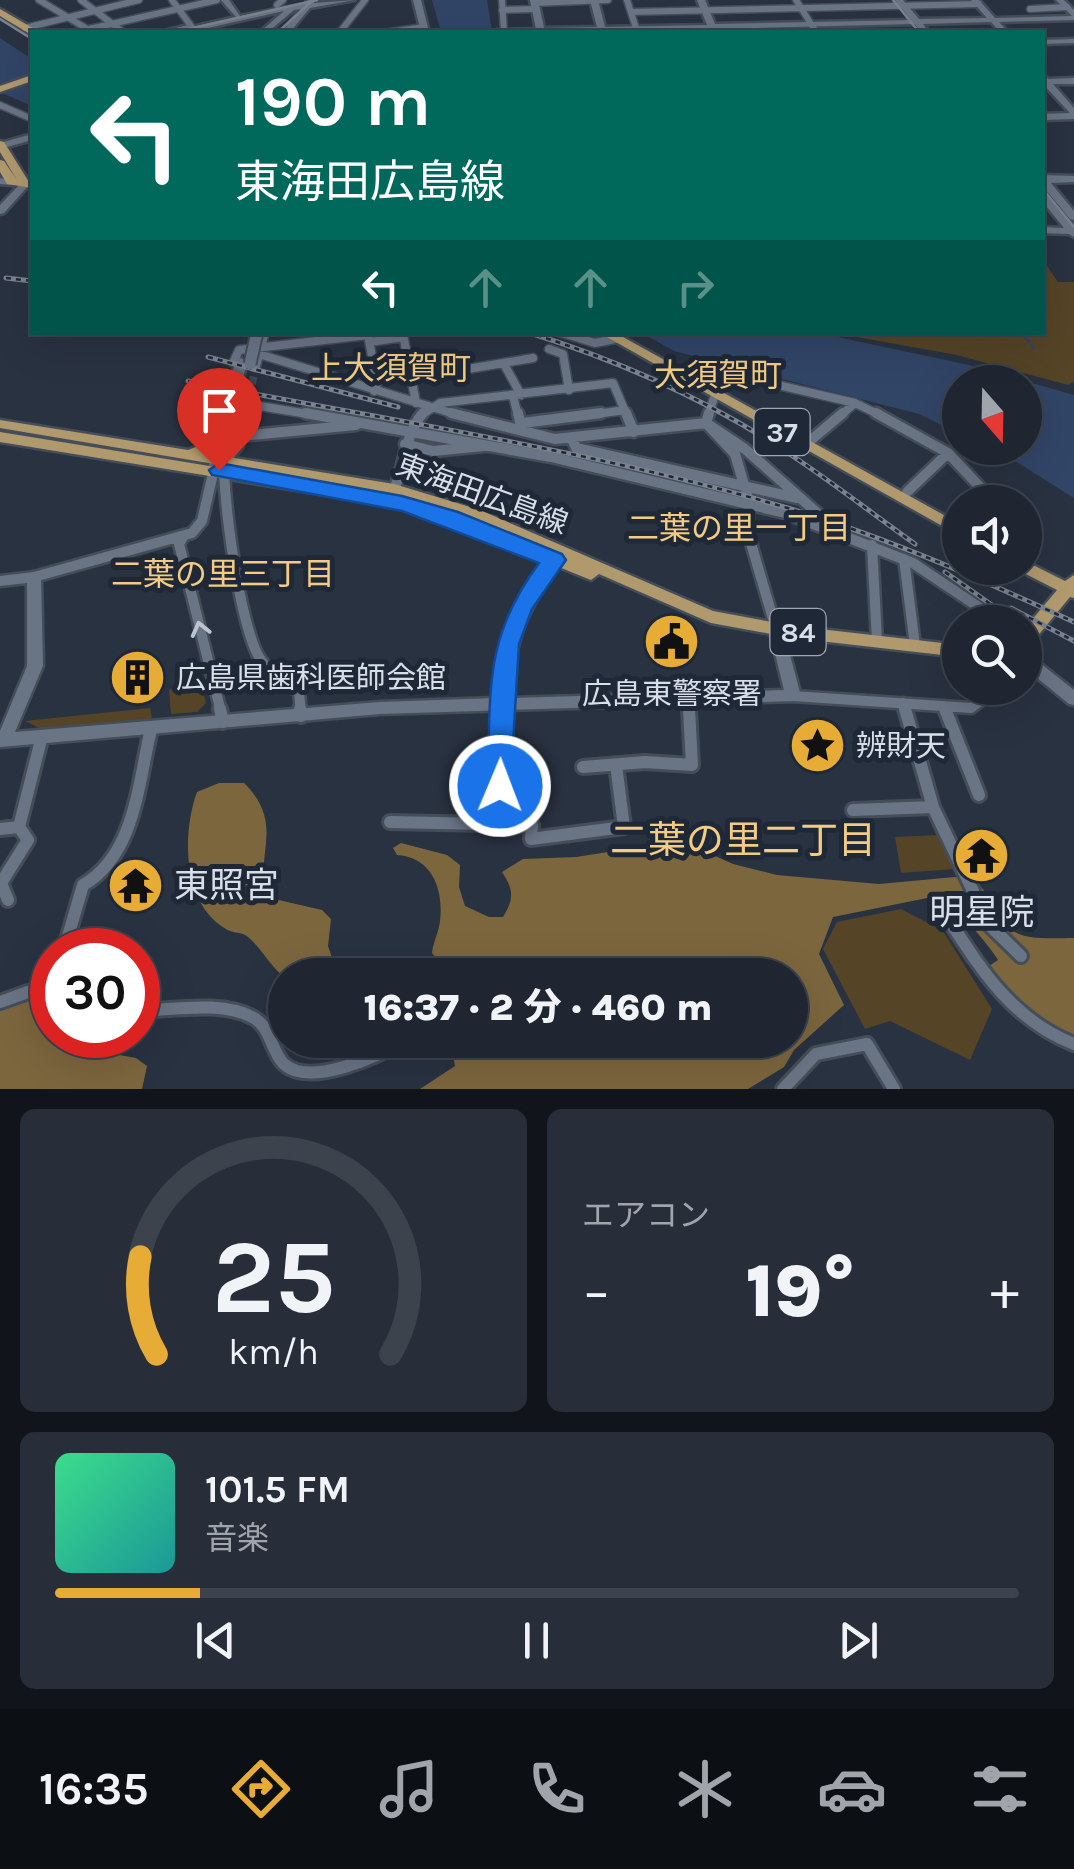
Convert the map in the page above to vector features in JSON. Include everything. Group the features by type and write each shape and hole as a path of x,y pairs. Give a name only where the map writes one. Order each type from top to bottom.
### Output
{"main road":[{"path":"0,12 29,30"},
{"path":"0,23 30,42"},
{"path":"0,86 30,77"},
{"path":"0,146 29,185"},
{"path":"1,166 5,182 29,185"},
{"name":"37","path":"613,335 692,372 717,390"},
{"name":"37","path":"613,335 717,390 942,521"},
{"name":"東海田広島線","path":"0,424 186,453 224,451"},
{"name":"東海田広島線","path":"0,437 224,451 475,514 620,585 643,588 711,617 776,629 942,648"},
{"name":"37","path":"808,442 942,511"},
{"path":"1042,567 1072,586"},
{"path":"1042,574 1072,586"},
{"path":"1042,620 1072,586"}],"street":[{"path":"39,0 89,30 217,0"},
{"path":"81,0 121,30"},
{"path":"29,30 65,15 138,0"},
{"path":"172,0 189,30"},
{"path":"225,0 237,15"},
{"path":"189,30 294,2 351,0"},
{"path":"342,30 365,0"},
{"path":"418,0 424,30"},
{"path":"500,30 502,0"},
{"path":"502,10 608,0"},
{"path":"627,0 636,28"},
{"path":"701,0 713,29"},
{"path":"758,0 764,10"},
{"path":"796,0 813,28"},
{"path":"842,0 848,8"},
{"path":"1022,0 1039,19"},
{"path":"594,1 601,30 813,28 1039,19 1069,10"},
{"path":"189,30 210,29 294,2"},
{"path":"266,30 294,2"},
{"path":"287,30 294,2"},
{"path":"631,12 977,2 1002,30"},
{"path":"897,3 922,30"},
{"path":"535,4 541,30"},
{"path":"1030,9 1069,10"},
{"path":"258,14 278,20"},
{"path":"912,22 915,30"},
{"path":"1045,42 1074,42"},
{"path":"1045,84 1074,81"},
{"path":"1045,85 1055,91 1074,116"},
{"path":"0,105 30,117"},
{"path":"1045,119 1074,116"},
{"path":"0,146 30,138"},
{"path":"1045,180 1074,179"},
{"path":"1045,183 1073,228"},
{"path":"0,211 29,185"},
{"path":"1045,197 1073,228"},
{"path":"1045,230 1073,228"},
{"path":"224,451 247,335"},
{"path":"0,581 34,577 181,540 200,526 260,335"},
{"path":"256,366 261,335"},
{"path":"236,356 356,335"},
{"path":"368,335 377,383 374,391"},
{"path":"370,342 403,335 416,403"},
{"path":"570,335 595,343 613,335"},
{"path":"549,349 562,354 569,390"},
{"path":"260,351 427,407 572,440 706,422 834,528"},
{"path":"414,378 534,358"},
{"path":"504,364 517,396 520,427"},
{"path":"692,372 714,370 855,403 942,450"},
{"path":"427,407 613,383 634,432"},
{"path":"706,422 717,390"},
{"path":"226,391 225,508 252,642 269,671 299,692 302,716"},
{"path":"224,451 248,400 488,442 749,502 834,528 904,559 976,605"},
{"path":"808,442 855,403"},
{"path":"391,494 401,478 405,444 427,407"},
{"path":"520,427 625,410"},
{"path":"224,451 367,422"},
{"path":"706,422 735,454 749,502 748,532 793,696"},
{"path":"572,440 576,448 802,500"},
{"path":"405,444 434,452 488,442"},
{"path":"908,492 942,459"},
{"path":"959,465 978,485"},
{"path":"181,540 223,722"},
{"path":"872,544 877,641"},
{"path":"500,823 507,644 514,622 557,555"},
{"path":"904,559 915,646"},
{"path":"1,743 35,666 34,577"},
{"path":"1042,664 1074,688"},
{"path":"1042,672 1074,699"},
{"path":"1,743 42,736 380,708 793,696 978,705"},
{"path":"583,767 692,765 690,700"},
{"path":"903,702 933,806 972,891 977,913 1021,956"},
{"path":"944,706 979,795"},
{"path":"70,928 83,885 102,874 122,848 151,728"},
{"path":"8,900 1,883 28,840 19,827 42,736"},
{"path":"390,822 532,825 531,840 624,827 616,765"},
{"path":"854,810 933,806"},
{"path":"0,829 19,827"},
{"path":"943,912 1017,1014 1042,1033 1074,1044"},
{"path":"0,1002 30,992"},
{"path":"160,1011 230,1011 260,1022 268,1036"},
{"path":"783,1089 800,1079 808,1059 828,1048 867,1044 894,1089"},
{"path":"280,1058 286,1068 301,1076 326,1075 377,1058"}],"shaded area":[{"path":"1045,263 1058,282 1074,282 1074,382 1068,385 1042,378 1042,365 994,365 846,335 1045,335"},
{"path":"200,679 206,703 197,712 171,714 169,690"},
{"path":"150,708 152,717 147,721 41,729 25,721"},
{"path":"219,783 244,783 264,814 263,871 270,898 322,910 331,919 328,946 332,958 268,959 248,937 226,929 212,918 201,903 189,866 189,827 197,792"},
{"path":"939,835 955,869 901,873 895,837"},
{"path":"401,843 447,855 460,865 459,887 465,906 489,917 503,917 511,895 502,872 523,859 576,857 653,845 693,846 733,864 777,875 879,884 955,877 977,882 1012,930 1032,937 1074,938 1074,1035 1048,1024 1015,998 989,966 998,960 995,955 942,895 833,917 819,954 844,1005 808,1037 808,958 436,958 432,953 441,909 437,886 427,868 397,855 393,848"},
{"path":"901,909 943,931 992,1009 970,1060 890,1021 865,1029 823,949 837,922"},
{"path":"30,1000 30,1058 136,1058 147,1066 142,1089 0,1089 0,1006"},
{"path":"453,1058 789,1058 784,1067 748,1089 420,1089 455,1066"}],"water":[{"path":"432,0 487,0 492,30 440,30"},
{"path":"0,38 30,58 30,105 0,92"},
{"path":"646,335 828,335 969,365 942,365 942,425 919,414 674,351"},
{"path":"1042,386 1074,395 1074,498 1021,465 1042,465"}],"waterway":[{"path":"1023,335 1034,348"}],"tunnel":[{"path":"226,391 234,361"},
{"path":"249,396 256,366"}],"tram line":[{"path":"184,30 317,0"},
{"path":"893,0 917,30"},
{"path":"280,30 311,2"},
{"path":"0,19 30,38"},
{"path":"1045,192 1074,227"}],"railway":[{"path":"6,278 30,281"},
{"path":"536,335 622,366 713,408 790,454 915,544"},
{"path":"208,357 398,407"},
{"path":"188,381 567,453 717,488 899,546 1074,622"},
{"path":"963,585 992,605"},
{"path":"1042,624 1074,641"}],"place":[{"name":"広島東警察署","path":"672,641"},
{"name":"広島県歯科医師会館","path":"137,678"},
{"name":"辨財天","path":"817,746"},
{"name":"明星院","path":"982,856"},
{"name":"東照宮","path":"135,885"}],"district":[{"name":"上大須賀町","path":"391,368"},
{"name":"大須賀町","path":"718,375"},
{"name":"二葉の里一丁目","path":"739,528"},
{"name":"二葉の里三丁目","path":"223,574"},
{"name":"二葉の里二丁目","path":"743,840"}],"route":[{"path":"219,470 311,484 402,504 450,518 554,560 521,606 507,644 500,786"}]}
